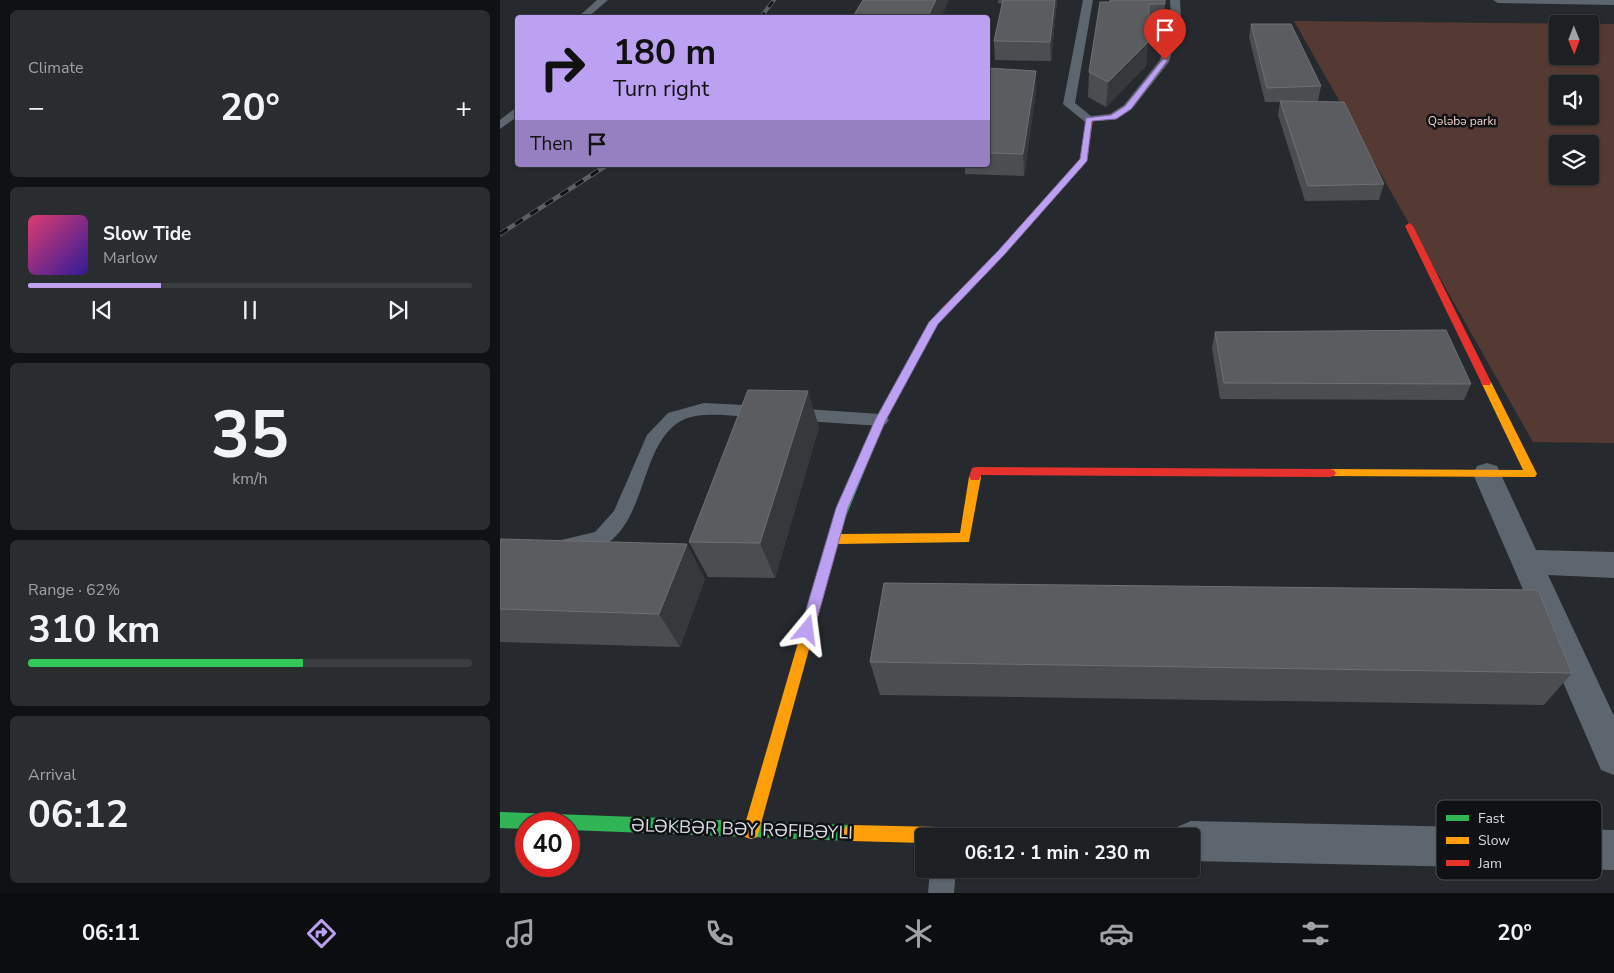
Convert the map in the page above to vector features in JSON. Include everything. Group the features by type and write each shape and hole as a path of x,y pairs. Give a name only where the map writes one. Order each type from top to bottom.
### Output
{"street":[{"path":"751,831 842,508 880,420 934,322 1001,253 1084,159 1089,120"},
{"path":"833,539 966,538 976,471 1531,474 1408,226"},
{"path":"1488,474 1614,757"},
{"path":"1527,562 1614,565"},
{"name":"ƏLƏKBƏR BƏY RƏFIBƏYLI","path":"500,820 751,831 915,835"},
{"path":"1200,841 1436,846"}],"lane":[{"path":"585,15 603,0"},
{"path":"1088,0 1069,104 1089,120 1113,117 1128,107 1165,60 1176,19 1175,0"},
{"path":"1498,0 1614,2"},
{"path":"500,126 515,112"},
{"path":"546,547 565,547 601,538 622,515 653,438 674,417 704,409 880,420"},
{"path":"941,893 942,878"}],"green space":[{"name":"Qələbə parkı","path":"1294,21 1549,23 1549,65 1599,65 1599,24 1614,24 1614,443 1533,442"}],"building":[{"path":"863,0 936,0 928,15 854,15"},
{"path":"1003,0 1055,0 1050,42 994,41"},
{"path":"1110,0 1165,0 1165,4 1149,4 1148,42 1108,82 1089,72 1100,2 1110,2"},
{"path":"1251,24 1291,24 1321,86 1267,88"},
{"path":"990,68 1036,71 1023,154 990,153"},
{"path":"1280,101 1344,102 1384,184 1308,186"},
{"path":"1446,330 1471,384 1224,383 1215,332"},
{"path":"748,390 808,391 760,543 689,542"},
{"path":"500,539 687,544 659,614 500,609"},
{"path":"884,583 1538,590 1572,673 870,662"}],"railway":[{"path":"762,15 774,0"},
{"path":"500,234 604,167"}],"traffic: fast":[{"path":"839,519 880,420 934,322 945,310"},
{"path":"500,820 851,833"}],"traffic: slow":[{"path":"1330,473 1531,474 1486,382"},
{"path":"833,539 965,538 975,477"},
{"path":"751,831 839,519"},
{"path":"851,833 915,834"}],"traffic: jam":[{"path":"945,310 1001,253 1084,159 1089,120"},
{"path":"1409,226 1486,382"},
{"path":"975,477 976,471 1330,473"}],"route":[{"path":"807,630 842,508 880,420 934,322 1001,253 1084,159 1089,120 1113,117 1128,107 1165,60"}]}
